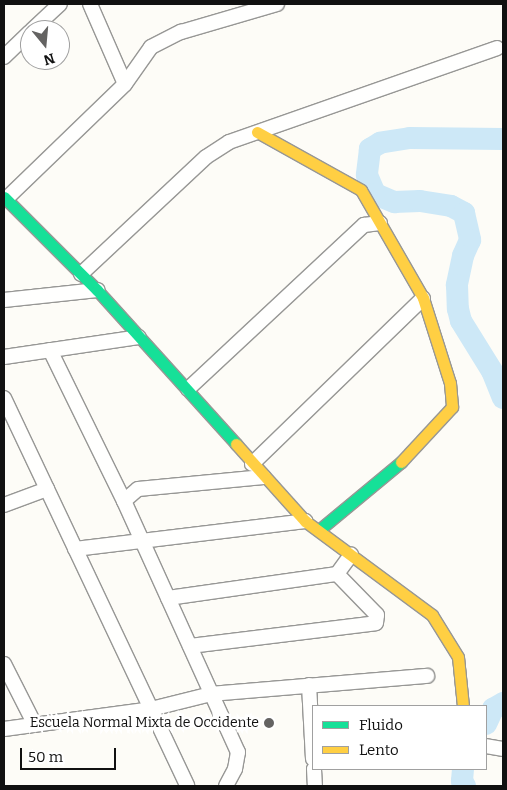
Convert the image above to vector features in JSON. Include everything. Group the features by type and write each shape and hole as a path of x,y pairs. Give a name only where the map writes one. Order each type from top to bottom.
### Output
{"street":[{"path":"43,20 60,4"},
{"path":"90,4 125,84"},
{"path":"277,4 180,32 151,47 125,84 5,198 97,290 188,389 263,477 305,521 432,615 458,657 463,705"},
{"path":"4,57 20,42"},
{"path":"81,274 206,157 229,142 497,48"},
{"path":"258,132 361,190 423,298 450,382 452,407 405,459 319,530"},
{"path":"188,389 364,225 380,223"},
{"path":"4,300 97,290"},
{"path":"252,464 423,298"},
{"path":"4,357 139,337"},
{"path":"50,350 124,501 238,752 236,769 226,786"},
{"path":"4,398 187,786"},
{"path":"124,501 138,489 263,477"},
{"path":"4,505 47,489"},
{"path":"75,549 305,521"},
{"path":"168,598 337,574 351,555"},
{"path":"190,646 376,622 377,615 337,574"},
{"path":"4,664 35,725"},
{"path":"4,729 151,709 211,694 309,684 427,676"},
{"path":"309,684 312,740"},
{"path":"487,746 503,749"},
{"path":"314,770 315,786"}],"waterway":[{"path":"503,139 410,138 380,143 370,149 367,175 375,194 394,202 420,201 451,206 464,213 470,240 463,256 457,285 458,309 461,321 492,371 503,398"},
{"path":"487,722 493,709 503,703"},
{"path":"463,770 462,781 465,786"}],"traffic: fast":[{"path":"4,197 97,290 236,444"},
{"path":"319,530 401,462"}],"traffic: slow":[{"path":"257,132 361,190 423,298 450,383 452,407 401,462"},
{"path":"236,444 305,521 432,615 458,657 463,705"}],"place":[{"name":"Escuela Normal Mixta de Occidente","path":"269,723"}]}
